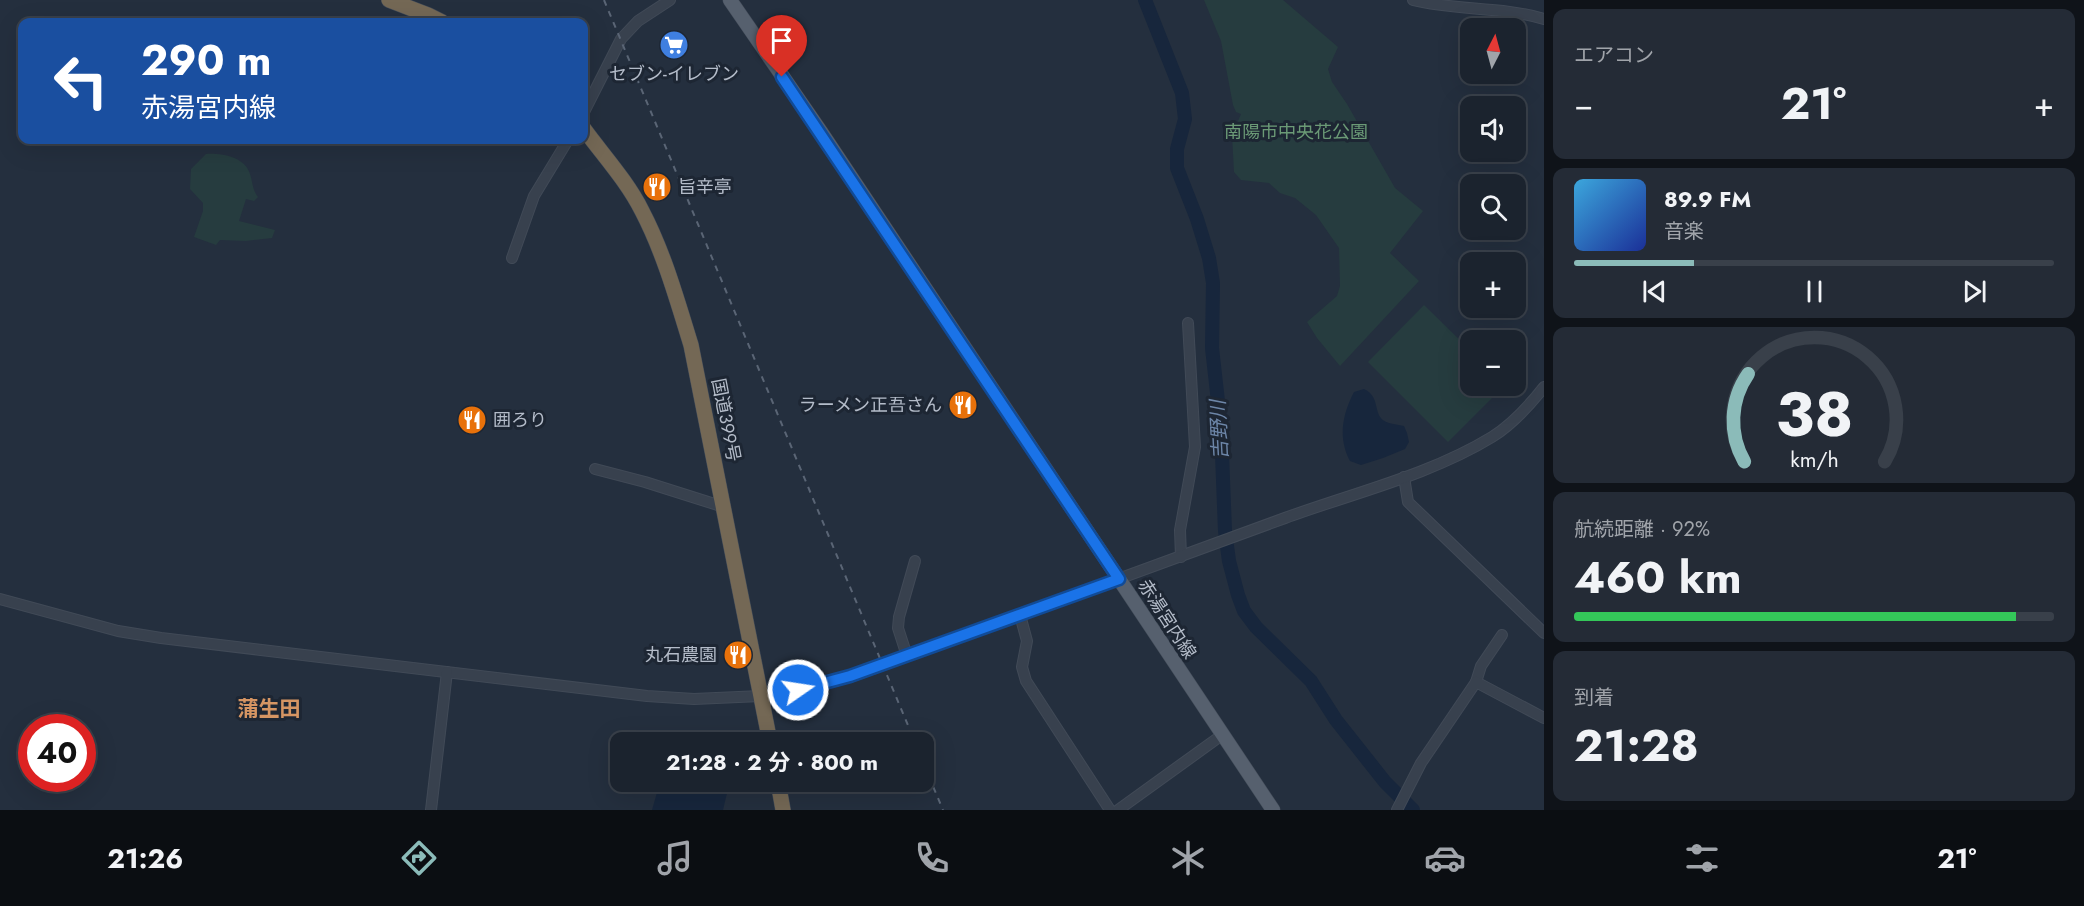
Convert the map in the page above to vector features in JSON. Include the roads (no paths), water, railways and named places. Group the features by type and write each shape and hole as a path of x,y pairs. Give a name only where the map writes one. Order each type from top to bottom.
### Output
{"highway":[{"path":"389,0 434,18"},
{"name":"国道399号","path":"588,134 642,210 676,296 691,345 768,732"},
{"path":"780,792 783,810"}],"main road":[{"name":"赤湯宮内線","path":"730,0 821,132 1273,810"}],"street":[{"path":"588,104 621,39 638,21 670,0"},
{"path":"1413,0 1503,10 1544,19"},
{"path":"512,258 534,196 566,144"},
{"path":"1181,557 1180,530 1195,447 1188,323"},
{"path":"0,599 118,631 161,638 647,696 694,699 761,696 827,683 907,656 1404,477 1460,454 1492,437 1527,408 1544,387"},
{"path":"595,469 724,507"},
{"path":"1404,477 1408,502 1544,633"},
{"path":"907,656 898,628 915,561"},
{"path":"1020,615 1027,642 1022,667 1026,681 1110,810"},
{"path":"1397,810 1420,763 1476,682 1481,666 1502,635"},
{"path":"430,810 447,672"},
{"path":"1476,682 1544,718"},
{"path":"1118,810 1222,735"}],"water":[{"path":"1364,389 1373,397 1383,420 1404,426 1409,442 1405,449 1361,465 1350,461 1344,444 1343,426 1354,392"},
{"path":"657,792 727,793 723,810 652,810"}],"waterway":[{"name":"吉野川","path":"1145,0 1182,93 1185,119 1177,149 1177,168 1197,219 1209,258 1213,283 1212,348 1221,428 1225,531 1229,561 1238,595 1244,611 1256,627 1311,681 1336,720 1385,782 1413,810"}],"railway":[{"path":"604,0 911,732"},
{"path":"934,789 943,810"}],"place":[{"name":"セブン-イレブン","path":"674,45"},
{"name":"旨辛亭","path":"657,187"},
{"name":"ラーメン正吾さん","path":"963,405"},
{"name":"囲ろり","path":"472,420"},
{"name":"丸石農園","path":"738,655"}],"district":[{"name":"蒲生田","path":"269,709"}],"park label":[{"name":"南陽市中央花公園","path":"1296,132"}]}
